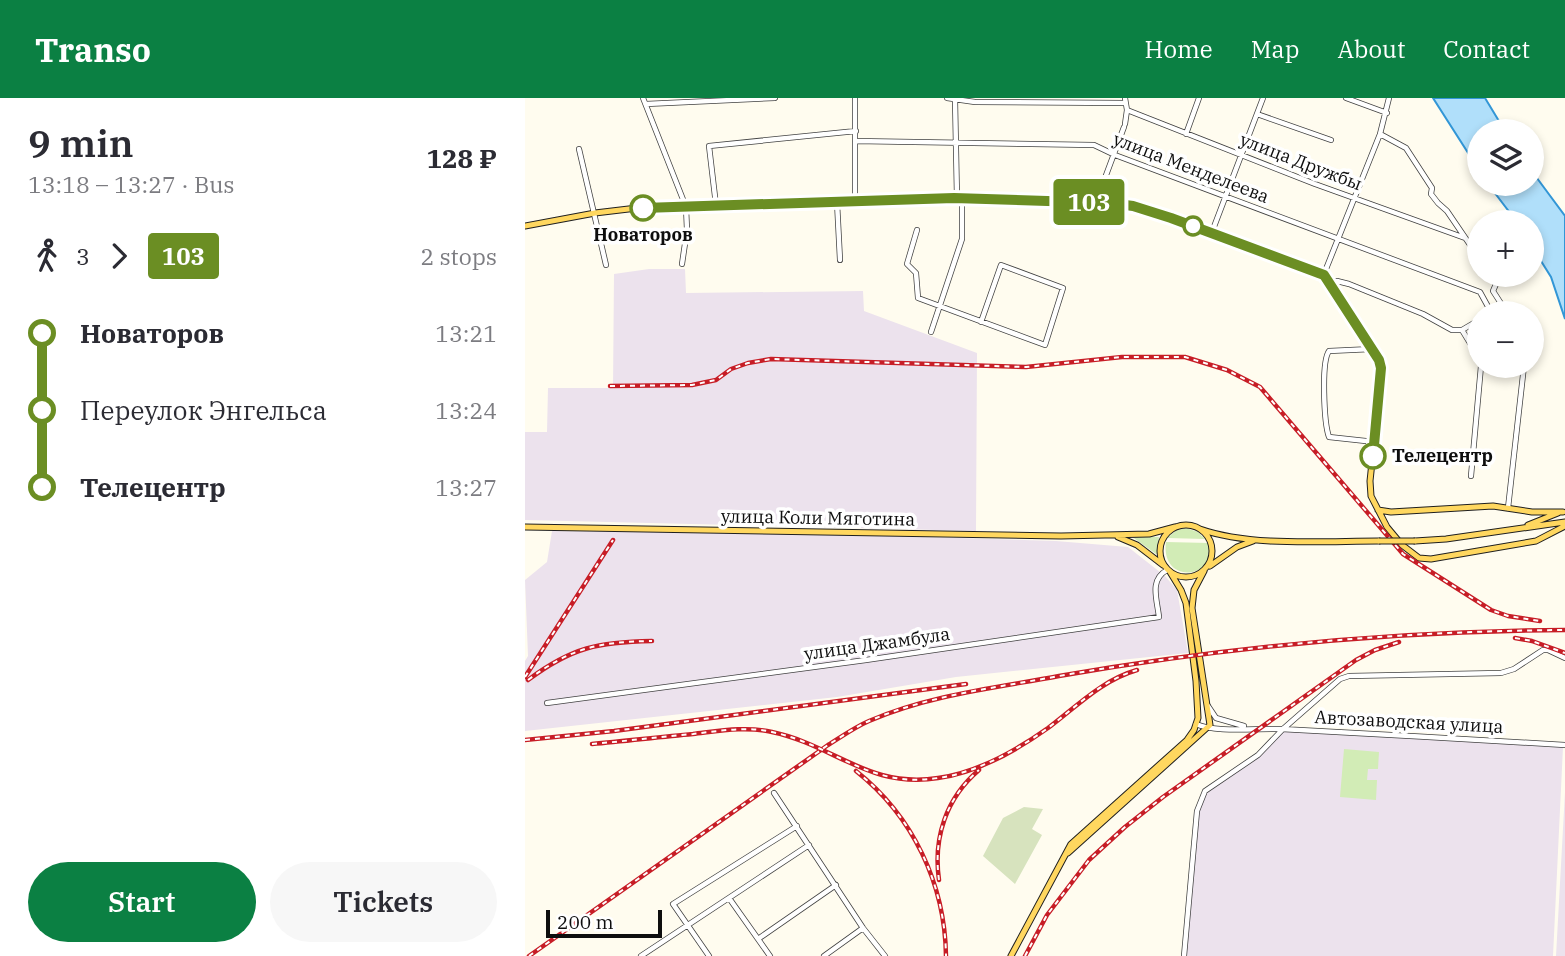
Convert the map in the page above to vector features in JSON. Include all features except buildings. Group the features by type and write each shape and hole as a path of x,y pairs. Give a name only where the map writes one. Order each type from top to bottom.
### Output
{"main road":[{"path":"525,226 637,208 855,200 959,198 1096,202 1133,206 1212,232 1324,275 1379,360 1382,377 1370,489 1377,510 1387,527 1402,545 1416,556 1426,559 1537,541 1565,524"},
{"path":"1377,510 1391,512 1486,506 1564,512"},
{"path":"1517,510 1527,516 1527,520 1520,527"},
{"path":"1520,527 1564,512"},
{"path":"1011,956 1071,844 1081,832 1187,740 1196,724 1196,681 1189,617 1181,590 1160,555 1161,543 1168,532 1175,527 1189,525 1214,534 1256,540 1415,541 1565,524"},
{"name":"улица Коли Мяготина","path":"525,527 1111,536 1154,534 1175,527"},
{"path":"1061,860 1080,840 1200,735 1212,729 1192,608 1194,590 1212,556 1212,545 1208,536 1200,529"},
{"name":"улица Коли Мяготина","path":"1111,536 1132,542 1167,570"},
{"path":"1167,570 1184,578 1195,576 1237,547 1256,540"}],"street":[{"path":"683,264 687,230 686,207 645,101 775,98"},
{"path":"855,98 855,200"},
{"path":"947,98 1125,101 1127,110 1124,125 1096,202"},
{"path":"1186,134 1199,98"},
{"path":"1212,232 1263,98"},
{"path":"1346,98 1387,113"},
{"path":"1324,275 1380,134 1389,98"},
{"path":"932,332 962,239 956,99"},
{"name":"улица Дружбы","path":"1127,110 1465,238"},
{"path":"1258,114 1331,141"},
{"path":"716,205 709,146 856,131"},
{"path":"1380,134 1406,148 1432,188 1431,194 1447,211 1467,241"},
{"name":"улица Менделеева","path":"855,141 1094,145 1479,292 1484,301"},
{"path":"579,149 606,265"},
{"path":"837,201 840,260"},
{"path":"916,230 907,264 916,273 918,298 940,307 981,322 1045,345 1063,288 1001,265 981,322"},
{"path":"1328,281 1349,284 1423,314 1452,330 1467,327"},
{"path":"1462,330 1467,338"},
{"path":"1372,349 1326,352 1324,379 1326,428 1329,437 1375,442"},
{"path":"1471,476 1480,378"},
{"path":"1508,508 1523,378"},
{"name":"улица Джамбула","path":"547,703 1159,617 1155,583 1159,575 1167,570"},
{"path":"1184,956 1197,811 1205,791 1258,755 1283,729 1344,677 1501,673 1514,669 1543,650 1565,658"},
{"path":"1207,703 1216,718 1252,727"},
{"path":"1196,724 1212,729 1252,727"},
{"name":"Автозаводская улица","path":"1252,727 1565,745"},
{"path":"774,793 863,928 885,956"},
{"path":"709,956 673,904 797,826"},
{"path":"641,956 809,845"},
{"path":"758,939 836,885"},
{"path":"729,898 770,956"},
{"path":"824,956 863,928"}],"shaded area":[{"path":"649,269 685,269 686,293 863,291 864,311 977,353 976,531 525,520 525,432 547,432 548,388 613,388 614,274"},
{"path":"552,531 792,533 1056,541 1128,547 1165,576 1177,590 1188,653 956,677 837,697 525,731 525,661 528,656 525,580 547,562"},
{"path":"1284,730 1563,747 1553,956 1186,956 1198,810 1206,792 1259,756"},
{"path":"1565,792 1565,956 1556,956"}],"green space":[{"path":"1186,528 1198,532 1205,539 1167,538 1177,530"},
{"path":"1131,536 1159,537 1157,554 1156,554"},
{"path":"1166,542 1209,543 1209,555 1205,564 1197,570 1188,573 1179,571 1171,566 1166,556"},
{"path":"1344,749 1379,752 1378,769 1368,769 1367,780 1377,780 1376,800 1340,797"},
{"path":"1024,807 1043,809 1032,829 1042,835 1015,884 983,856 1003,818"}],"water":[{"path":"1433,98 1485,98 1498,119 1467,119 1467,151"},
{"path":"1544,188 1565,216 1565,319 1551,277 1544,266 1544,210 1508,210 1497,196 1544,196"}],"railway":[{"path":"610,386 692,385 716,380 731,369 748,363 771,359 1026,367 1122,357 1185,357 1227,370 1260,387 1403,554 1491,610 1508,616 1540,621"},
{"path":"525,677 613,540"},
{"path":"529,956 828,745 864,723 892,712 962,693 1122,666 1248,649 1374,637 1565,630"},
{"path":"1515,638 1565,653"},
{"path":"528,680 558,660 587,648 652,641"},
{"path":"1025,956 1047,915 1089,860 1125,827 1356,660 1399,642"},
{"path":"592,744 752,729 794,738 872,772 914,780 938,778 981,766 1010,752 1048,728 1101,687 1137,670"},
{"path":"525,740 614,731 966,684"},
{"path":"939,880 938,849 944,820 958,793 979,770"},
{"path":"856,771 894,809 922,853 940,903 946,956"}],"bus line":[{"name":"103","path":"643,208 957,198 1110,203 1133,206 1171,218 1324,275 1379,360 1382,377 1373,456"}],"place":[{"name":"Новаторов","path":"643,208"},
{"name":"Телецентр","path":"1373,456"}]}
